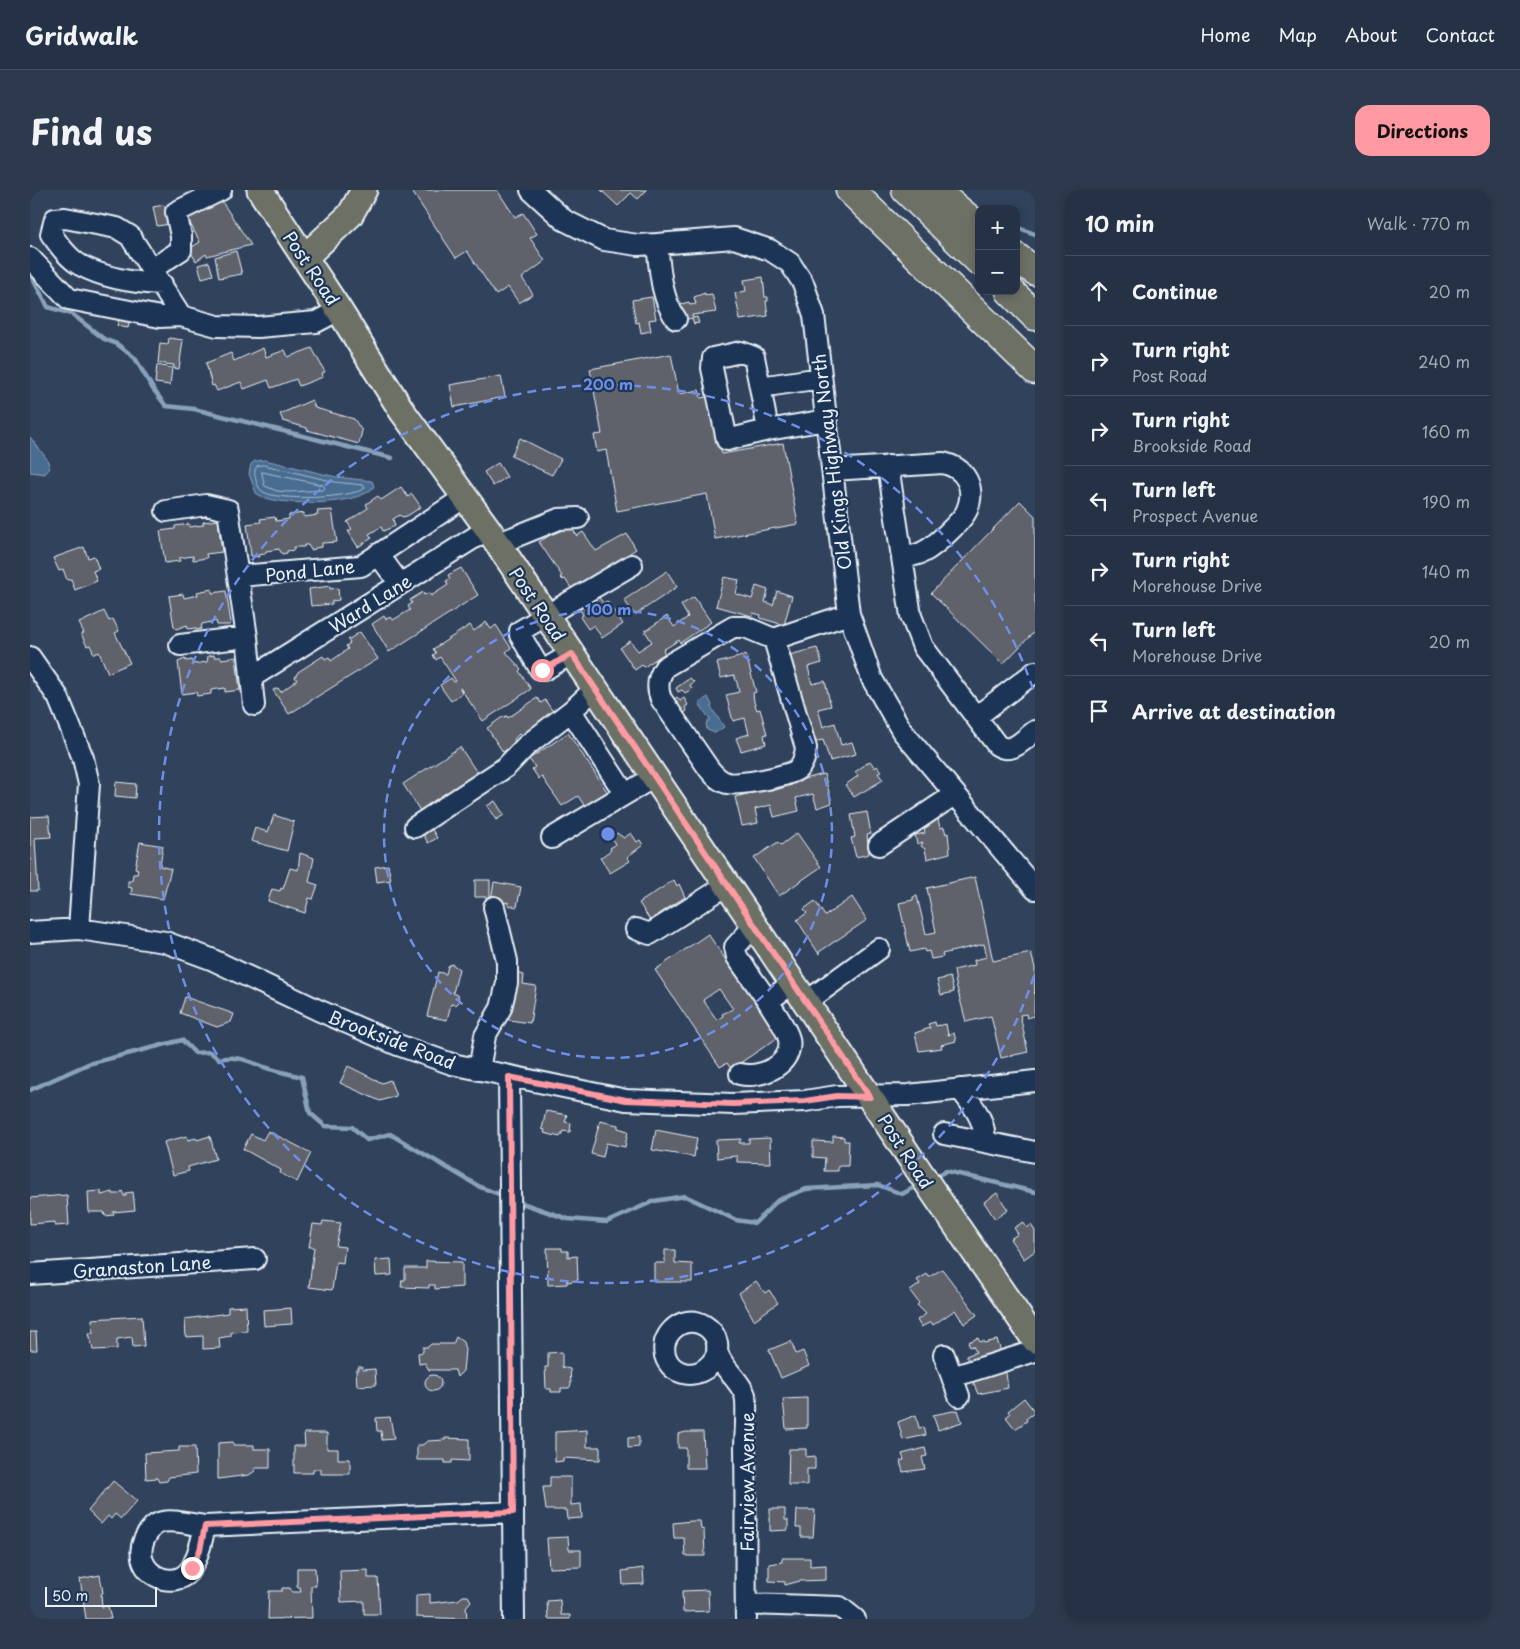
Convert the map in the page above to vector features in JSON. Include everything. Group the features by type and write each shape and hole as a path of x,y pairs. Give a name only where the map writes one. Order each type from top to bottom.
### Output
{"highway":[{"path":"850,190 1035,370"},
{"path":"906,190 975,257"},
{"path":"934,190 975,224"},
{"path":"1020,259 1035,271"},
{"path":"1014,295 1035,316"}],"main road":[{"name":"Post Road","path":"260,190 339,310 402,411 493,536 916,1167 1035,1340"},
{"path":"305,258 350,215 364,190"}],"street":[{"path":"181,316 157,276 130,236 117,228 66,218 55,220 51,234 63,250 79,265 132,282 157,276 181,250 181,236 176,212 221,190"},
{"name":"Old Kings Highway North","path":"531,190 557,214 590,234 619,243 657,244 734,238 770,250 790,263 803,282 814,315 849,614 872,679 902,731 1035,889"},
{"path":"657,244 660,272 669,309 676,319"},
{"path":"30,258 69,298 160,317 181,316 218,326 258,327 316,322 339,310"},
{"path":"768,430 754,358 741,352 712,358 712,368 727,440 768,430 826,420"},
{"path":"760,387 821,378"},
{"path":"832,470 943,463 952,465 967,478 971,489 966,512 934,545 924,552 903,558"},
{"path":"888,466 911,616 923,646 997,745 1007,750 1017,746 1035,731"},
{"name":"Pond Lane","path":"238,576 361,566 465,497"},
{"path":"166,511 206,505 228,510 247,637 254,706"},
{"name":"Ward Lane","path":"252,677 400,584 493,536 559,519 578,518"},
{"name":"Pond Lane","path":"378,554 400,584"},
{"path":"572,654 544,670 539,668 519,633 521,630 547,617 632,565"},
{"path":"774,639 806,748 804,762 796,771 741,784 728,783 716,778 661,699 658,692 660,674 665,667 733,627 745,627 774,639 849,614"},
{"path":"180,645 247,637"},
{"path":"30,657 58,697 83,758 89,784 79,929"},
{"path":"976,717 1035,672"},
{"path":"414,827 506,767 526,746 571,711 595,689"},
{"path":"571,711 626,794"},
{"path":"552,838 654,777"},
{"path":"879,845 954,795"},
{"path":"1020,873 1035,905"},
{"path":"636,929 650,934 727,885"},
{"path":"479,1070 486,1036 501,1008 507,983 507,961 494,907"},
{"path":"740,1074 760,1075 780,1065 788,1050 789,1038 768,1001 737,957 735,947 755,925"},
{"name":"Brookside Road","path":"30,932 79,929 165,942 212,959 318,1010 402,1047 452,1064 626,1100 733,1104 805,1101 837,1096 870,1097 1035,1081"},
{"path":"768,1001 800,992 879,950"},
{"path":"509,1077 514,1619"},
{"path":"960,1089 980,1117 985,1129 986,1141"},
{"path":"944,1134 1035,1152"},
{"name":"Granaston Lane","path":"30,1274 255,1259"},
{"path":"944,1355 956,1386 1035,1351"},
{"name":"Fairview Avenue","path":"717,1354 745,1395 746,1611"},
{"path":"205,1526 513,1512"},
{"path":"746,1611 840,1607 855,1619"}],"water":[{"path":"30,437 47,459 50,468 45,474 30,472"},
{"path":"265,460 336,477 372,481 374,486 367,493 337,501 298,503 265,498 256,493 249,474 251,464 255,461"},
{"path":"708,697 712,705 711,707 724,727 715,733 707,730 706,723 710,720 699,703"}],"building":[{"path":"411,190 497,190 515,217 523,213 537,234 530,238 545,261 522,278 533,294 519,303 508,287 496,295 467,251 456,258"},
{"path":"601,190 647,190 638,199 631,193 618,206"},
{"path":"220,199 251,245 207,256 206,254 196,261 189,249 200,242 185,214"},
{"path":"164,205 171,224 157,226 153,207"},
{"path":"236,251 242,274 219,278 215,257"},
{"path":"209,262 213,275 202,278 198,265"},
{"path":"763,277 765,297 768,297 768,301 766,301 768,316 740,320 735,293 746,291 744,280"},
{"path":"705,293 705,295 712,294 716,312 692,315 693,318 697,317 699,323 694,324 692,318 680,321 677,305 689,302 690,305 696,304 694,297"},
{"path":"652,297 656,319 649,320 651,331 641,333 639,322 636,323 632,300"},
{"path":"119,318 130,320 128,328 117,326"},
{"path":"169,338 183,340 179,369 173,368 174,365 158,363 160,343 168,344"},
{"path":"263,348 266,357 285,350 288,357 312,348 325,372 322,373 323,377 299,386 296,379 271,388 268,380 244,389 241,382 217,391 214,385 212,386 206,363 231,353 234,361"},
{"path":"671,354 679,394 699,390 701,398 712,396 722,454 783,443 798,524 715,539 707,494 617,511 606,450 597,452 594,435 602,434 590,369"},
{"path":"157,365 172,368 170,385 155,383"},
{"path":"501,376 505,397 454,407 450,385"},
{"path":"312,400 315,408 354,419 362,431 359,444 307,430 307,428 283,421 280,414"},
{"path":"520,438 561,459 552,475 511,456"},
{"path":"498,463 507,477 493,486 484,472"},
{"path":"401,487 408,497 412,494 421,507 407,516 402,517 400,515 393,519 395,526 383,531 381,527 369,534 372,538 358,547 348,531 352,529 347,522 368,508 366,504 378,496 381,500"},
{"path":"1020,501 1035,516 1035,631 1003,664 931,593"},
{"path":"332,510 337,542 322,543 322,547 311,550 308,545 304,545 304,547 294,547 294,550 287,551 287,553 282,554 279,549 266,551 265,554 258,555 259,557 251,556 247,524 261,522 260,519 275,517 276,521 289,519 289,515 304,513 304,517 318,515 317,511"},
{"path":"218,520 222,552 206,554 207,558 193,560 193,556 179,558 180,561 165,563 160,531 175,529 175,526 189,524 189,527 203,525 203,522"},
{"path":"569,523 577,536 583,532 596,551 627,534 636,549 573,591 565,579 563,580 560,577 562,576 539,542"},
{"path":"84,547 88,558 94,556 99,569 93,571 97,581 75,590 71,579 67,580 63,569 59,571 53,558"},
{"path":"461,568 478,595 389,652 372,624 384,616 386,619 391,617 393,620 410,610 408,606 412,603 410,600 423,592 424,595 429,593 431,596 448,585 446,581 450,579 448,575"},
{"path":"667,571 677,587 635,615 624,600"},
{"path":"724,577 739,580 736,594 752,599 756,586 768,590 765,602 773,605 777,591 792,596 784,625 760,618 761,615 753,613 752,616 716,606"},
{"path":"330,586 330,589 338,588 339,600 332,601 332,604 311,606 309,589"},
{"path":"212,589 212,593 226,591 231,623 229,625 217,625 216,621 202,624 201,629 196,630 195,628 188,629 187,625 176,629 174,627 169,596 183,594 184,598 198,595 197,592"},
{"path":"598,596 603,603 607,601 623,624 602,638 594,625 588,629 580,617 583,615 579,608"},
{"path":"694,597 711,622 680,643 679,640 663,650 665,653 644,667 642,665 635,670 620,648 630,641 638,651 652,642 645,631 667,616 674,627 688,617 681,605"},
{"path":"104,611 109,621 113,619 119,631 115,633 130,663 108,673 99,652 94,654 90,645 87,646 81,634 84,633 79,623"},
{"path":"486,622 491,629 496,625 511,648 506,652 521,669 519,671 531,689 483,721 460,688 462,693 451,701 443,690 440,685 451,678 454,682 456,681 440,657 436,660 433,655 436,653 433,649 470,625 474,631"},
{"path":"360,632 378,659 289,714 273,690 278,688 281,692 297,680 295,677 298,672 323,656 325,659 329,657 331,661 348,649 346,646 350,643 348,640"},
{"path":"817,648 822,663 808,667 812,684 825,681 831,706 818,709 823,727 835,723 841,745 852,742 856,754 830,761 823,740 812,742 801,708 805,707 800,691 797,692 789,655"},
{"path":"214,655 214,657 221,657 221,659 236,657 240,690 225,692 225,688 211,690 211,694 197,696 196,692 182,694 178,662 185,659 186,661 192,660 193,664 207,662 208,656"},
{"path":"746,655 756,692 753,693 754,702 757,710 760,709 767,734 764,735 766,744 741,751 736,738 749,734 745,718 733,721 726,695 739,692 737,683 734,675 721,678 717,663"},
{"path":"690,678 694,682 690,685 692,689 685,693 682,690 678,692 676,688"},
{"path":"677,697 680,701 684,698 688,705 685,707 687,711 683,714 673,700"},
{"path":"537,698 541,703 545,700 556,716 524,738 520,733 514,739 516,743 503,752 487,728 501,718 507,716 508,718"},
{"path":"568,733 608,793 586,808 578,796 562,806 542,777 539,779 532,769 535,767 529,759"},
{"path":"460,747 480,777 422,814 403,784"},
{"path":"870,761 875,768 877,766 881,771 878,773 883,780 854,797 845,785 858,776 855,772"},
{"path":"824,774 832,803 817,808 813,794 796,798 799,811 774,817 771,805 755,809 758,823 742,826 735,797 771,788 772,791 792,785 791,782"},
{"path":"116,782 136,784 135,798 115,796"},
{"path":"495,801 504,815 496,820 487,806"},
{"path":"867,812 871,834 867,835 869,854 856,857 851,838 855,837 851,815"},
{"path":"274,815 294,822 287,851 251,841 255,828 268,832"},
{"path":"49,816 51,837 35,838 38,891 30,891 30,817"},
{"path":"938,819 940,828 944,827 946,834 948,833 950,853 927,859 925,849 921,846 923,842 917,844 915,835 925,833 923,823"},
{"path":"430,826 437,838 428,843 421,830"},
{"path":"617,833 624,838 631,833 637,842 640,840 643,845 627,857 630,861 610,873 600,858 615,845 612,837"},
{"path":"797,833 821,867 779,896 754,858 778,842 781,845"},
{"path":"140,842 163,846 160,866 171,869 163,899 131,894 132,888 128,887 128,881 132,881 133,874 137,874 138,869 135,868"},
{"path":"300,853 314,858 309,882 318,885 313,899 309,898 305,913 268,901 272,889 280,891 281,888 283,889 290,868 298,870"},
{"path":"388,865 391,880 377,882 375,867"},
{"path":"975,877 993,961 1031,953 1035,968 1034,1016 1027,1018 1026,1014 1020,1015 1028,1052 1001,1058 991,1016 966,1022 956,984 954,970 975,965 974,960 987,957 984,944 942,954 943,957 931,959 929,951 925,952 924,949 910,952 899,903 913,900 913,897 917,896 926,934 936,932 927,888"},
{"path":"475,880 490,880 490,897 475,897"},
{"path":"674,880 677,886 679,884 685,897 650,920 639,903"},
{"path":"494,882 521,887 517,907 508,905 508,902 491,900"},
{"path":"852,897 867,920 819,952 819,954 797,920 807,913 804,909 815,901 825,916"},
{"path":"708,934 779,1037 731,1069 727,1063 720,1067 655,970","holes":["719,989 733,1009 722,1014 723,1016 717,1020 703,1000"]},
{"path":"452,964 459,969 453,993 458,995 459,1002 456,1005 451,1004 447,1020 427,1016 438,972 446,974 448,966"},
{"path":"515,973 524,975 523,984 536,986 530,1023 503,1019"},
{"path":"950,977 954,992 941,995 937,980"},
{"path":"185,997 234,1014 231,1022 217,1027 180,1013"},
{"path":"935,1022 936,1026 946,1024 948,1035 954,1033 956,1041 941,1045 942,1048 919,1051 915,1033 930,1028 928,1024"},
{"path":"348,1066 382,1083 390,1080 396,1096 380,1101 340,1083"},
{"path":"546,1111 567,1115 565,1122 571,1123 570,1132 563,1131 560,1137 544,1133 545,1130 542,1129"},
{"path":"600,1121 618,1125 618,1128 628,1131 625,1147 606,1143 603,1157 591,1154"},
{"path":"656,1130 697,1138 694,1157 652,1150"},
{"path":"268,1131 311,1153 297,1182 280,1173 281,1170 243,1149 251,1134 263,1140"},
{"path":"187,1136 188,1140 196,1138 197,1140 210,1136 216,1159 188,1167 189,1171 173,1175 164,1142"},
{"path":"833,1136 844,1137 844,1141 849,1141 848,1166 838,1166 838,1171 824,1171 825,1158 813,1157 813,1141 833,1142"},
{"path":"770,1138 771,1163 737,1162 737,1156 717,1158 716,1140 741,1139 739,1143 749,1143 749,1139"},
{"path":"101,1191 101,1195 113,1192 113,1194 119,1194 122,1191 124,1196 126,1196 126,1193 133,1192 135,1210 113,1212 114,1215 105,1216 104,1212 89,1212 88,1192"},
{"path":"997,1193 1008,1210 995,1219 984,1202"},
{"path":"67,1195 69,1225 55,1226 55,1222 30,1224 30,1198"},
{"path":"323,1221 341,1223 336,1246 345,1247 343,1263 336,1262 332,1290 309,1287 314,1247 309,1247 313,1224 322,1225"},
{"path":"1023,1222 1027,1228 1031,1225 1035,1231 1035,1251 1024,1259 1010,1239 1018,1234 1014,1228"},
{"path":"547,1248 562,1248 562,1251 568,1251 568,1257 577,1256 578,1280 568,1282 567,1280 567,1284 548,1285"},
{"path":"665,1250 675,1250 675,1263 692,1264 692,1282 654,1282 654,1263 665,1263"},
{"path":"391,1259 392,1275 376,1276 375,1260"},
{"path":"426,1261 462,1262 462,1287 435,1289 435,1285 429,1285 429,1288 401,1287 402,1280 405,1280 405,1268 426,1268"},
{"path":"942,1269 977,1315 964,1324 955,1310 933,1325 931,1322 921,1327 917,1320 926,1314 917,1305 919,1303 910,1291 920,1284 917,1280 927,1274 929,1277"},
{"path":"756,1281 765,1293 769,1290 778,1303 754,1320 739,1293"},
{"path":"246,1306 247,1331 231,1332 231,1336 219,1338 220,1348 203,1349 203,1336 186,1337 185,1319 228,1313 228,1307"},
{"path":"291,1308 292,1324 264,1326 263,1310"},
{"path":"142,1316 144,1346 133,1347 132,1337 117,1339 117,1349 93,1350 89,1333 93,1333 92,1319"},
{"path":"30,1332 36,1332 37,1350 30,1350"},
{"path":"456,1337 463,1342 465,1350 463,1371 457,1377 455,1370 429,1370 425,1363 419,1364 418,1353 423,1352 423,1347 428,1347 431,1344 453,1344"},
{"path":"978,1338 980,1342 983,1341 984,1343 997,1340 1002,1354 971,1364 966,1356 976,1352 973,1346 970,1347 968,1342"},
{"path":"791,1341 796,1354 803,1351 809,1366 781,1378 769,1350"},
{"path":"562,1352 562,1367 570,1369 571,1385 569,1388 561,1388 561,1392 551,1392 551,1389 546,1389 545,1367 548,1367 548,1353"},
{"path":"1005,1366 1008,1388 978,1394 972,1380"},
{"path":"358,1367 362,1367 362,1370 375,1369 376,1385 357,1386 356,1370 359,1370"},
{"path":"433,1375 441,1383 433,1391 425,1383"},
{"path":"807,1398 807,1428 786,1429 783,1399"},
{"path":"1024,1398 1035,1412 1026,1419 1027,1421 1015,1429 1006,1417 1010,1414 1008,1411"},
{"path":"958,1410 962,1422 938,1430 933,1415"},
{"path":"916,1415 919,1428 924,1427 926,1435 903,1440 898,1422"},
{"path":"390,1417 394,1439 382,1440 381,1431 377,1431 376,1418"},
{"path":"587,1430 587,1447 600,1447 600,1460 563,1458 563,1461 555,1462 555,1432"},
{"path":"703,1432 705,1468 686,1468 686,1448 678,1448 678,1434"},
{"path":"304,1433 327,1433 327,1449 338,1449 338,1459 350,1459 350,1474 321,1474 321,1469 313,1469 313,1473 294,1473 294,1446 305,1446"},
{"path":"639,1437 639,1447 628,1448 628,1438"},
{"path":"445,1438 469,1439 469,1461 452,1460 452,1463 445,1463 445,1460 417,1460 417,1445 422,1445 428,1441 445,1440"},
{"path":"233,1442 233,1445 254,1445 254,1449 270,1449 270,1468 255,1468 255,1471 249,1475 218,1479 218,1443"},
{"path":"179,1447 195,1447 196,1474 169,1477 167,1481 159,1482 157,1478 146,1479 145,1453 179,1451"},
{"path":"925,1448 927,1456 922,1457 925,1469 903,1472 900,1461 904,1460 902,1454"},
{"path":"789,1449 806,1449 806,1457 815,1456 815,1469 807,1469 807,1485 788,1485"},
{"path":"550,1477 571,1477 571,1505 581,1504 582,1518 567,1519 566,1510 546,1510 543,1487 550,1487"},
{"path":"113,1481 137,1501 121,1519 115,1514 111,1519 108,1516 101,1524 88,1511"},
{"path":"770,1509 785,1509 785,1520 788,1520 788,1530 770,1531"},
{"path":"797,1510 815,1510 813,1537 801,1537 801,1528 796,1528"},
{"path":"700,1521 701,1529 704,1530 705,1556 685,1556 684,1538 674,1538 673,1523"},
{"path":"568,1537 569,1550 581,1550 581,1567 549,1568 547,1538"},
{"path":"782,1558 810,1558 810,1566 826,1565 826,1580 800,1581 785,1585 785,1582 769,1581 769,1564 782,1562"},
{"path":"297,1568 315,1568 316,1586 311,1586 312,1618 268,1619 269,1591 282,1591 282,1588 290,1588 292,1592 301,1592 300,1587 297,1587"},
{"path":"643,1568 644,1584 623,1585 622,1571"},
{"path":"368,1570 368,1578 378,1578 380,1614 364,1614 364,1601 341,1602 340,1571"},
{"path":"100,1575 103,1593 101,1594 102,1607 108,1606 111,1619 86,1619 80,1579"},
{"path":"708,1590 709,1611 683,1612 682,1591"},
{"path":"430,1594 430,1603 458,1600 463,1596 468,1596 471,1601 466,1607 467,1619 416,1617 416,1595"},
{"path":"560,1600 561,1615 570,1615 570,1619 548,1619 547,1601"}],"waterway":[{"path":"1020,228 1035,234"},
{"path":"30,274 48,307 72,314 104,339 117,344 135,358 153,389 166,406 194,409 392,458"},
{"path":"30,1090 88,1064 182,1040 195,1053 210,1052 219,1059 242,1059 302,1077 310,1113 325,1126 352,1127 367,1140 390,1134 480,1187 504,1196"},
{"path":"933,1178 946,1171 1035,1192"},
{"path":"516,1201 568,1219 607,1222 654,1201 685,1196 736,1220 755,1223 778,1200 806,1189 878,1185 902,1194 919,1185"}],"route":[{"path":"192,1568 200,1550 205,1526 513,1512 509,1077 626,1100 733,1104 805,1101 837,1096 870,1097 572,654 542,670"}]}
